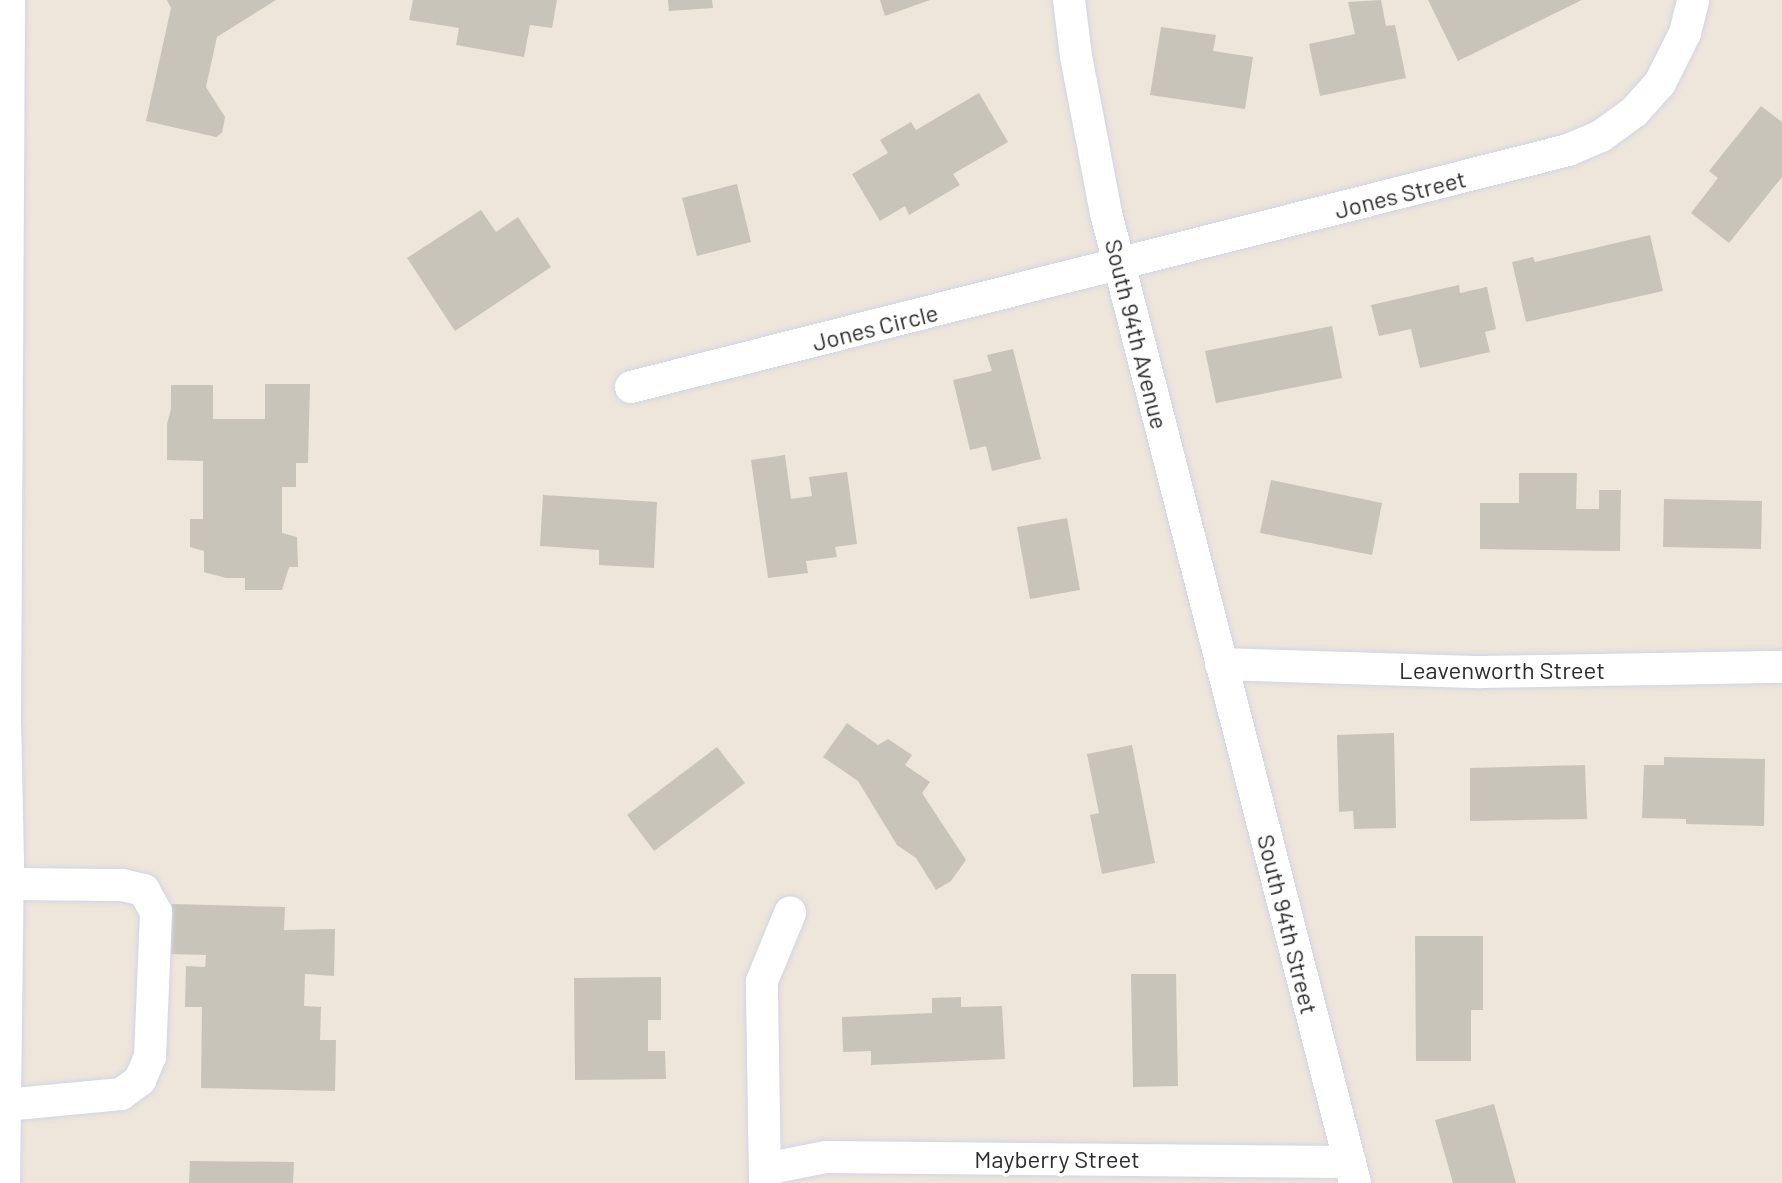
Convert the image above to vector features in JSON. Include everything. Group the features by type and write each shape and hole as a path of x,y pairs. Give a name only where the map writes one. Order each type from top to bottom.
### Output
{"street":[{"path":"4,1183 8,884 5,710 9,0"},
{"name":"South 94th Avenue","path":"1069,0 1083,95 1119,266 1221,664"},
{"name":"Jones Street","path":"1119,266 1568,150 1601,136 1634,112 1660,83 1685,33 1693,0"},
{"name":"Jones Circle","path":"631,387 1119,266"},
{"name":"Leavenworth Street","path":"1221,664 1481,672 1782,667"},
{"name":"South 94th Street","path":"1221,664 1352,1172"},
{"path":"5,1105 121,1094 140,1080 150,1057 156,912 145,890 122,885 8,884"},
{"path":"765,1176 762,981 790,913"},
{"name":"Mayberry Street","path":"765,1176 826,1157 1352,1172"}],"building":[{"path":"167,0 276,0 217,37 206,87 225,117 222,133 216,137 146,121 171,8"},
{"path":"413,0 557,0 552,28 530,25 524,57 456,45 459,28 409,20"},
{"path":"668,0 712,0 713,8 669,11"},
{"path":"880,0 930,0 885,16"},
{"path":"1381,0 1386,26 1395,25 1406,78 1320,96 1309,44 1355,34 1348,2"},
{"path":"1428,0 1582,0 1458,61"},
{"path":"1161,27 1216,35 1213,51 1253,57 1245,109 1150,95"},
{"path":"979,93 1008,142 953,174 960,185 909,215 905,206 880,221 852,174 888,153 880,140 911,122 916,130"},
{"path":"1761,106 1782,122 1782,177 1729,243 1691,213 1718,178 1709,171"},
{"path":"737,184 751,242 697,256 682,198"},
{"path":"481,210 496,232 518,217 551,267 455,331 407,258"},
{"path":"1650,235 1663,291 1526,322 1512,262 1533,257 1535,262"},
{"path":"1459,285 1460,293 1487,287 1496,329 1485,332 1490,352 1420,368 1411,329 1379,336 1371,305"},
{"path":"1332,326 1342,378 1216,403 1205,351"},
{"path":"1013,349 1041,459 992,471 986,446 970,450 953,380 992,371 987,355"},
{"path":"265,384 310,384 308,463 296,463 296,487 282,487 282,533 297,537 298,567 289,567 282,590 245,590 245,578 226,578 204,572 204,551 190,547 190,519 203,519 203,461 167,460 167,424 171,409 171,385 213,385 213,419 265,419"},
{"path":"785,455 791,499 812,496 809,477 847,472 857,544 835,547 837,557 806,561 808,573 768,578 751,460"},
{"path":"1519,473 1577,473 1576,509 1599,509 1599,490 1621,490 1620,551 1480,549 1480,503 1519,503"},
{"path":"1271,480 1382,503 1372,555 1260,533"},
{"path":"543,495 657,502 654,568 599,565 599,550 540,546"},
{"path":"1664,499 1762,501 1761,549 1663,547"},
{"path":"1067,518 1080,590 1030,599 1017,527"},
{"path":"847,723 878,745 888,739 912,755 905,765 930,782 922,793 966,860 951,881 936,890 916,858 897,845 858,781 823,757"},
{"path":"1394,733 1396,828 1354,829 1353,811 1339,812 1337,735"},
{"path":"1132,745 1155,863 1102,874 1090,815 1099,813 1087,754"},
{"path":"717,747 745,783 654,851 627,815"},
{"path":"1664,757 1765,759 1764,826 1686,824 1686,819 1642,818 1644,765 1664,765"},
{"path":"1585,765 1587,819 1470,821 1470,768"},
{"path":"172,904 285,907 284,930 335,929 334,976 305,974 304,1006 321,1007 320,1040 336,1040 335,1091 201,1088 202,1007 185,1007 186,966 205,967 206,955 171,954"},
{"path":"1415,936 1483,936 1483,1010 1471,1010 1471,1061 1416,1061"},
{"path":"1131,974 1176,974 1178,1086 1133,1087"},
{"path":"661,977 661,1020 648,1020 648,1051 665,1051 666,1079 575,1080 574,978"},
{"path":"961,997 961,1007 1002,1006 1005,1059 871,1065 871,1051 843,1052 842,1017 932,1013 932,998"},
{"path":"1494,1104 1516,1183 1453,1183 1435,1120"},
{"path":"190,1161 294,1162 293,1183 189,1183"}]}
